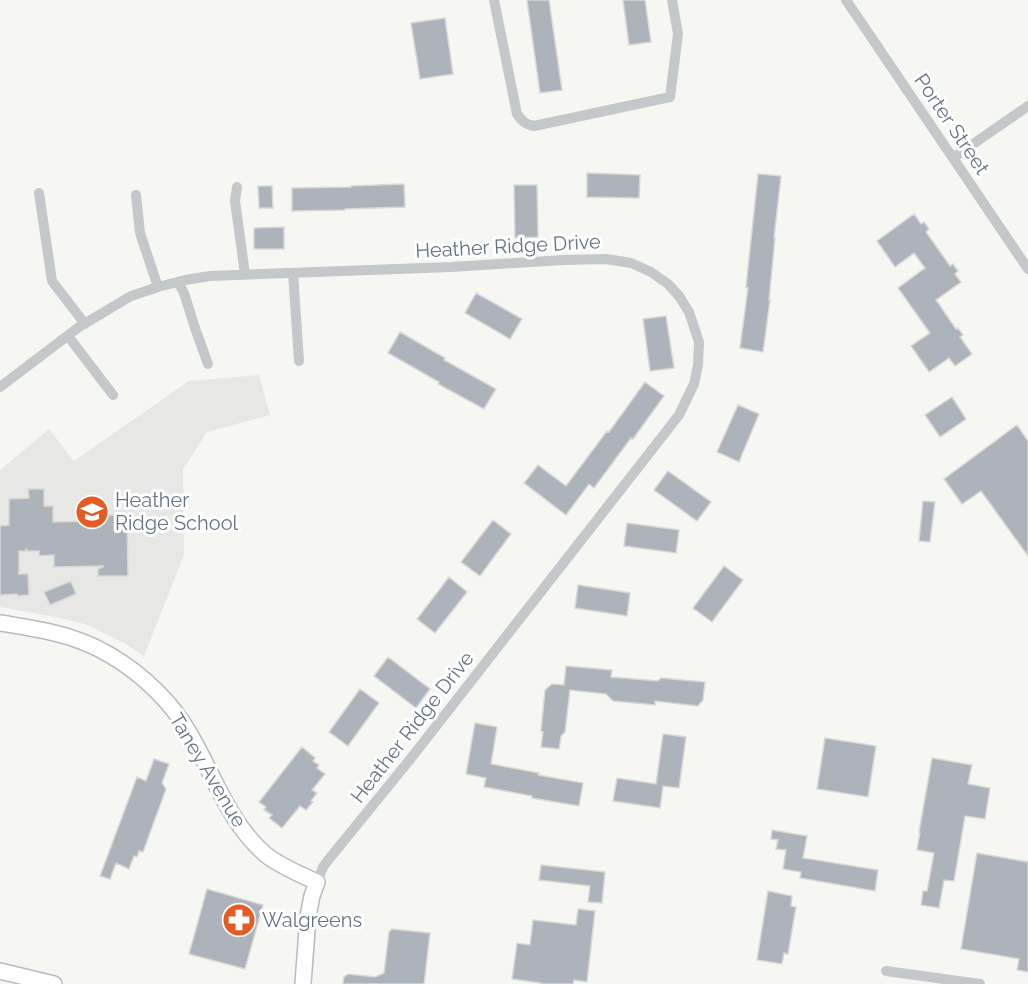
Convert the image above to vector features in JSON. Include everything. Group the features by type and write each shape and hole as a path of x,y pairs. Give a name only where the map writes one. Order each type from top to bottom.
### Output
{"street":[{"path":"494,0 517,114 522,121 534,126 670,97 678,34 672,0"},
{"name":"Porter Street","path":"846,0 1028,269"},
{"path":"953,158 1028,106"},
{"path":"237,187 236,201 245,274"},
{"path":"39,194 52,281 85,324"},
{"path":"136,195 140,233 158,287"},
{"name":"Heather Ridge Drive","path":"0,387 85,324 131,296 158,287 210,276 606,259 638,266 651,272 668,284 679,296 689,312 699,342 694,384 679,416 329,859 317,882"},
{"path":"292,273 298,361"},
{"path":"178,282 184,293 208,364"},
{"path":"68,336 113,395"},
{"name":"Taney Avenue","path":"0,623 57,633 88,644 112,656 148,683 167,702 185,727 243,831 267,856 317,882"},
{"path":"303,984 308,916 317,882"},
{"path":"310,984 319,907 317,882"},
{"path":"0,970 54,984"},
{"path":"886,971 980,984"}],"shaded area":[{"name":"Heather Ridge School","path":"259,375 270,415 207,432 183,469 184,555 144,656 88,625 0,607 0,470 49,429 74,461 189,381"}],"building":[{"path":"527,0 549,0 562,90 540,93"},
{"path":"623,0 645,0 651,42 629,45"},
{"path":"445,18 453,74 420,79 411,23"},
{"path":"587,173 640,175 639,198 587,197"},
{"path":"758,174 781,176 763,352 740,348"},
{"path":"404,184 405,207 292,211 292,188"},
{"path":"514,185 537,185 538,237 515,238"},
{"path":"258,186 272,186 273,208 259,208"},
{"path":"914,214 921,224 924,222 929,229 926,232 950,266 953,264 958,271 955,274 961,282 936,300 956,329 958,328 963,335 960,337 972,354 955,366 949,358 929,372 911,346 930,333 898,288 925,268 914,253 895,267 877,241"},
{"path":"284,227 284,249 254,249 254,228"},
{"path":"476,293 522,319 510,339 465,313"},
{"path":"666,316 674,368 650,371 643,319"},
{"path":"400,332 496,389 484,409 388,353"},
{"path":"645,382 664,396 594,488 589,484 566,515 524,483 538,465 566,486"},
{"path":"952,397 966,419 940,437 925,415"},
{"path":"738,405 759,414 739,462 717,452"},
{"path":"1017,425 1028,441 1028,556 981,491 962,504 944,479"},
{"path":"668,471 711,502 697,521 654,490"},
{"path":"28,489 44,489 44,506 53,506 53,522 97,521 97,515 127,515 128,576 98,576 98,569 104,566 54,567 54,555 39,556 39,551 27,551 26,548 26,551 19,551 19,574 28,574 29,595 0,595 0,526 9,525 9,499 29,498"},
{"path":"923,501 935,502 930,542 919,541"},
{"path":"493,520 511,534 480,576 461,562"},
{"path":"627,523 679,530 676,553 624,546"},
{"path":"724,566 743,580 712,622 693,608"},
{"path":"449,577 467,592 435,633 417,619"},
{"path":"71,581 76,594 50,605 44,592"},
{"path":"578,585 630,593 627,616 575,608"},
{"path":"388,657 430,689 416,708 374,676"},
{"path":"566,666 612,670 611,677 705,682 703,700 698,706 655,701 655,705 613,701 606,694 570,690 565,732 561,736 559,749 541,747 545,690 552,684 564,685"},
{"path":"360,689 379,703 348,746 329,732"},
{"path":"475,723 497,727 491,764 583,783 579,806 484,787 486,778 466,774"},
{"path":"663,734 686,737 679,788 663,786 660,808 613,801 617,778 656,784"},
{"path":"825,738 876,746 868,797 817,789"},
{"path":"302,747 315,758 313,761 319,765 317,768 325,774 312,790 317,793 311,801 313,802 306,810 300,806 282,828 269,818 272,815 264,810 266,807 259,802"},
{"path":"932,758 972,765 968,784 990,788 985,819 965,816 954,881 944,880 939,908 921,905 923,891 927,891 934,853 917,850"},
{"path":"154,759 169,764 162,783 166,789 143,852 139,851 137,857 134,856 129,869 116,863 110,879 100,876 137,777 146,781"},
{"path":"772,830 807,836 803,858 878,870 875,891 800,878 801,872 783,869 786,850 776,849 778,840 771,839"},
{"path":"977,853 1028,862 1028,972 1017,970 1019,959 961,949"},
{"path":"541,865 605,872 602,903 588,902 590,886 539,880"},
{"path":"207,889 263,905 245,969 189,954"},
{"path":"768,891 792,896 791,906 796,907 788,954 784,953 782,964 757,960"},
{"path":"578,909 595,911 587,982 574,980 573,984 540,984 512,979 517,943 530,945 533,920 576,925"},
{"path":"392,929 430,933 424,984 343,984 344,977 348,974 375,977 384,973 389,932"}],"place":[{"name":"Heather Ridge School","path":"92,512"},
{"name":"Walgreens","path":"239,920"}]}
